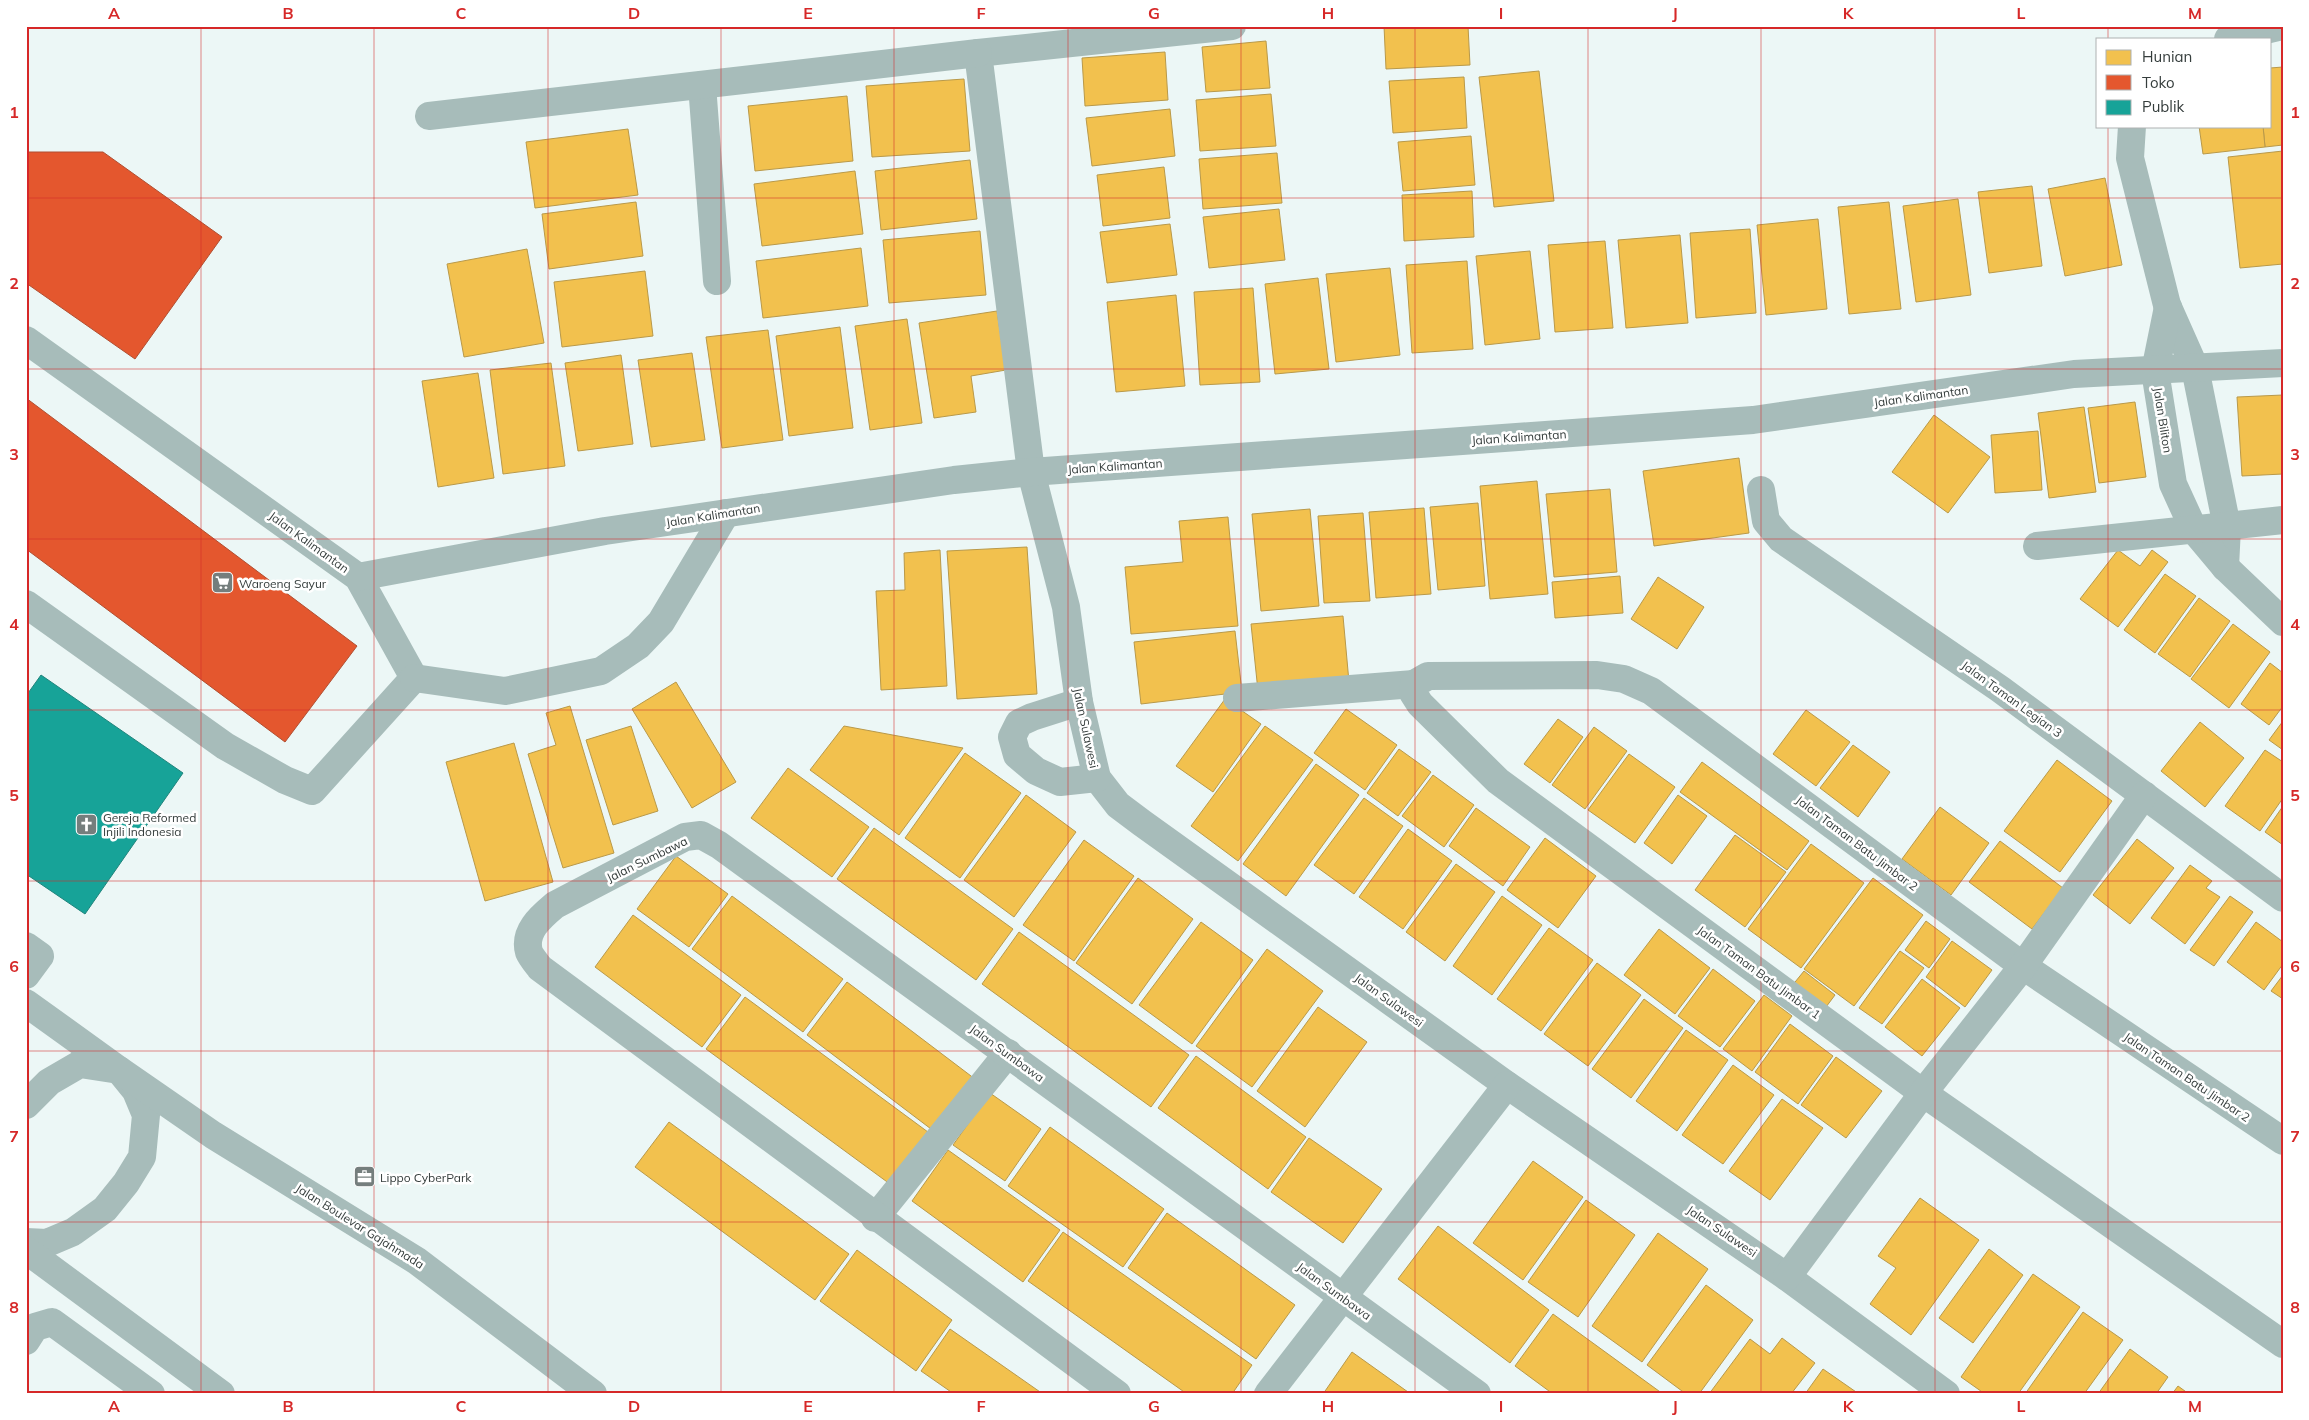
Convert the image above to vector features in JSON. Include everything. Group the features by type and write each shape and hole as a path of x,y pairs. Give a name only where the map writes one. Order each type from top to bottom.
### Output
{"street":[{"path":"429,116 978,53 1039,36 1232,26"},
{"path":"2232,38 2283,26"},
{"name":"Jalan Sulawesi","path":"978,53 1031,472 1066,607 1079,702 1097,778 1118,805 1142,823 1507,1085 1787,1277 1946,1394"},
{"path":"702,85 717,281"},
{"name":"Jalan Biliton","path":"2132,128 2130,158 2168,307 2195,368 2227,527 2225,566"},
{"name":"Jalan Biliton","path":"2168,307 2155,371 2173,484 2194,530 2225,566 2283,622"},
{"name":"Jalan Kalimantan","path":"26,340 358,577 605,531 954,480 1031,472 1753,420 2074,374 2283,363"},
{"name":"Jalan Taman Legian 3","path":"1761,490 1766,521 1781,539 2000,689 2283,898"},
{"path":"414,678 505,691 600,671 638,646 661,622 726,513"},
{"path":"2037,546 2283,520"},
{"path":"664,522 684,529 704,550"},
{"path":"358,577 414,678"},
{"path":"26,604 225,746 285,780 312,791 414,678"},
{"name":"Jalan Taman Batu Jimbar 2","path":"1237,698 1417,694 1428,676 1597,675 1624,678 1651,690 2022,966 2283,1141"},
{"name":"Jalan Taman Batu Jimbar 1","path":"1417,694 1498,781 1923,1093"},
{"path":"1079,702 1019,723 1012,737 1016,754 1036,771 1060,782 1097,778"},
{"path":"1787,1277 1923,1093 2022,966 2144,795"},
{"name":"Jalan Sumbawa","path":"1117,1394 875,1218 540,968 529,952 529,937 537,920 555,905 685,837 701,835 719,845 1008,1053 1477,1394"},
{"path":"26,946 40,956 26,975"},
{"path":"26,1003 119,1070 136,1091 146,1115 142,1157 126,1183 105,1209 74,1232 47,1243 26,1242"},
{"path":"875,1218 1008,1053"},
{"path":"26,1105 49,1082 80,1064 119,1070"},
{"name":"Jalan Boulevar Gajahmada","path":"119,1070 213,1135 417,1261 593,1394"},
{"path":"1268,1394 1507,1085"},
{"path":"1923,1093 2283,1344"},
{"path":"26,1250 220,1394"},
{"path":"26,1341 35,1327 52,1322 151,1394"},
{"path":"136,1331 146,1374 158,1394"}],"building: Hunian":[{"path":"1384,26 1468,26 1470,65 1386,69"},
{"path":"1266,41 1270,88 1206,92 1202,47"},
{"path":"1165,52 1168,100 1085,106 1082,58"},
{"path":"2283,67 2283,145 2265,147 2263,128 2272,128 2272,68"},
{"path":"1539,71 1554,201 1494,207 1479,77"},
{"path":"1464,77 1467,128 1393,133 1389,81"},
{"path":"964,79 970,151 872,157 866,86"},
{"path":"1271,94 1276,146 1200,151 1196,100"},
{"path":"847,96 853,161 755,171 748,106"},
{"path":"1170,109 1175,156 1092,166 1086,118"},
{"path":"2199,128 2263,128 2265,147 2203,154"},
{"path":"628,129 638,195 535,208 526,142"},
{"path":"1471,136 1475,185 1403,191 1398,142"},
{"path":"2283,151 2283,264 2240,268 2228,157"},
{"path":"1277,153 1282,203 1203,209 1199,159"},
{"path":"970,160 977,219 881,230 875,171"},
{"path":"1164,167 1170,218 1103,226 1097,175"},
{"path":"855,171 863,234 762,246 754,184"},
{"path":"2105,178 2122,265 2065,276 2048,189"},
{"path":"2032,186 2042,266 1989,273 1978,192"},
{"path":"1472,191 1474,237 1404,241 1402,195"},
{"path":"1958,199 1971,295 1916,302 1903,206"},
{"path":"636,202 643,256 549,269 542,214"},
{"path":"1889,202 1901,309 1849,314 1838,207"},
{"path":"1279,209 1285,260 1209,268 1203,217"},
{"path":"1818,219 1827,309 1766,315 1757,225"},
{"path":"1170,224 1177,275 1107,283 1100,232"},
{"path":"1750,229 1756,313 1696,318 1690,233"},
{"path":"980,231 986,295 889,303 883,240"},
{"path":"1680,235 1688,323 1626,328 1618,240"},
{"path":"1605,241 1613,328 1555,332 1548,245"},
{"path":"861,248 868,306 763,318 756,261"},
{"path":"527,249 544,343 464,357 447,264"},
{"path":"1530,251 1540,339 1485,345 1476,256"},
{"path":"1467,261 1473,349 1412,353 1406,265"},
{"path":"1390,268 1400,355 1336,362 1326,274"},
{"path":"645,271 653,336 562,347 554,282"},
{"path":"1318,278 1329,369 1275,374 1265,284"},
{"path":"1253,288 1260,382 1200,385 1194,292"},
{"path":"1176,295 1185,386 1116,392 1107,302"},
{"path":"997,311 1006,370 971,376 976,412 934,418 919,323"},
{"path":"907,319 922,423 870,430 855,326"},
{"path":"840,327 853,428 789,436 776,336"},
{"path":"768,330 783,440 722,448 706,337"},
{"path":"692,353 705,440 651,447 638,360"},
{"path":"621,355 633,444 578,451 565,363"},
{"path":"551,363 565,466 503,474 490,370"},
{"path":"478,373 494,478 438,487 422,381"},
{"path":"2283,395 2283,474 2242,476 2237,397"},
{"path":"2135,402 2146,477 2099,483 2088,408"},
{"path":"2084,407 2096,492 2049,498 2038,413"},
{"path":"1934,415 1990,457 1948,513 1892,472"},
{"path":"2038,431 2042,490 1995,493 1991,435"},
{"path":"1739,458 1749,533 1654,546 1643,471"},
{"path":"1537,481 1548,594 1490,599 1480,486"},
{"path":"1610,489 1617,572 1554,577 1546,494"},
{"path":"1478,503 1485,586 1438,590 1430,507"},
{"path":"1424,508 1431,594 1376,598 1369,512"},
{"path":"1310,509 1319,606 1261,611 1252,514"},
{"path":"1363,513 1370,601 1324,603 1318,516"},
{"path":"1228,517 1238,626 1131,634 1125,567 1183,562 1179,521"},
{"path":"1027,547 1037,694 957,699 947,551"},
{"path":"940,550 947,686 881,690 876,591 905,590 904,553"},
{"path":"2118,550 2140,566 2152,550 2168,562 2118,627 2080,599"},
{"path":"2165,574 2196,596 2155,653 2124,630"},
{"path":"1620,576 1623,613 1555,618 1552,582"},
{"path":"1658,577 1704,607 1677,649 1631,619"},
{"path":"2199,598 2230,621 2190,677 2158,654"},
{"path":"1343,616 1349,682 1258,691 1251,624"},
{"path":"2233,624 2270,652 2229,708 2191,679"},
{"path":"1235,631 1242,692 1141,704 1134,642"},
{"path":"2270,663 2283,673 2283,706 2269,725 2241,704"},
{"path":"676,682 736,782 692,808 632,709"},
{"path":"1225,699 1261,724 1213,792 1176,766"},
{"path":"570,706 614,853 563,868 528,754 556,745 546,713"},
{"path":"1346,709 1397,745 1365,790 1314,753"},
{"path":"1806,710 1850,742 1816,786 1773,754"},
{"path":"1558,719 1583,737 1550,783 1524,764"},
{"path":"2283,721 2283,750 2269,740"},
{"path":"2200,722 2244,758 2205,807 2161,771"},
{"path":"631,726 658,811 613,825 586,740"},
{"path":"844,726 963,748 899,835 810,770"},
{"path":"1265,726 1313,760 1238,861 1191,826"},
{"path":"1594,727 1627,751 1585,809 1552,785"},
{"path":"514,743 553,882 485,901 446,762"},
{"path":"1853,745 1890,772 1858,817 1820,788"},
{"path":"1399,749 1431,772 1398,816 1367,793"},
{"path":"2265,750 2283,762 2283,798 2260,831 2225,806"},
{"path":"965,753 1021,793 960,878 905,838"},
{"path":"1629,754 1675,787 1635,843 1588,810"},
{"path":"2057,760 2112,801 2060,872 2004,831"},
{"path":"1702,762 1809,841 1787,870 1680,792"},
{"path":"1316,764 1359,795 1286,896 1243,864"},
{"path":"788,768 869,827 832,877 751,818"},
{"path":"1433,775 1474,805 1444,847 1402,816"},
{"path":"1026,795 1076,832 1014,917 964,880"},
{"path":"1678,795 1707,816 1672,864 1644,843"},
{"path":"1364,798 1403,826 1354,894 1314,865"},
{"path":"2283,806 2283,845 2265,832"},
{"path":"1940,807 1989,843 1951,895 1902,859"},
{"path":"1476,808 1530,847 1503,886 1449,846"},
{"path":"874,828 1013,929 976,980 837,879"},
{"path":"1408,829 1452,861 1403,929 1359,897"},
{"path":"1735,835 1786,872 1745,927 1695,890"},
{"path":"1545,838 1596,876 1558,928 1507,890"},
{"path":"2137,839 2174,868 2130,924 2093,895"},
{"path":"1084,840 1134,876 1074,961 1023,925"},
{"path":"2000,841 2063,888 2032,929 1969,882"},
{"path":"1811,844 1864,883 1801,968 1748,929"},
{"path":"676,856 728,894 689,947 637,909"},
{"path":"1456,864 1495,892 1445,961 1406,932"},
{"path":"2190,865 2212,881 2206,888 2220,897 2185,944 2151,918"},
{"path":"1138,878 1193,919 1132,1004 1076,963"},
{"path":"1873,878 1923,915 1854,1006 1804,969"},
{"path":"732,896 843,979 803,1032 692,949"},
{"path":"1502,896 1542,925 1492,995 1453,966"},
{"path":"2230,896 2253,912 2214,966 2190,950"},
{"path":"633,915 741,995 702,1047 595,967"},
{"path":"1926,921 1950,939 1929,968 1905,950"},
{"path":"1201,922 1253,960 1192,1044 1139,1005"},
{"path":"2256,922 2283,942 2283,964 2264,990 2227,962"},
{"path":"1549,928 1593,960 1541,1031 1497,999"},
{"path":"1659,929 1710,968 1675,1014 1624,975"},
{"path":"1019,932 1189,1055 1151,1107 982,984"},
{"path":"1952,941 1992,970 1965,1007 1926,977"},
{"path":"1267,949 1323,991 1252,1087 1196,1046"},
{"path":"1900,951 1924,968 1882,1024 1859,1008"},
{"path":"1597,963 1641,995 1588,1066 1544,1034"},
{"path":"1713,969 1755,1001 1720,1047 1678,1016"},
{"path":"1804,971 1835,995 1823,1011 1791,987"},
{"path":"2283,975 2283,999 2271,991"},
{"path":"1922,979 1960,1008 1922,1056 1885,1027"},
{"path":"847,982 975,1079 935,1132 807,1035"},
{"path":"1764,995 1792,1016 1752,1071 1723,1049"},
{"path":"745,997 932,1135 894,1187 706,1049"},
{"path":"1644,999 1683,1028 1631,1098 1592,1069"},
{"path":"1318,1007 1367,1042 1305,1127 1257,1091"},
{"path":"1790,1024 1833,1056 1798,1104 1755,1072"},
{"path":"1686,1030 1728,1060 1677,1131 1636,1101"},
{"path":"1196,1056 1306,1137 1268,1189 1158,1108"},
{"path":"1836,1057 1882,1091 1846,1138 1801,1105"},
{"path":"1733,1065 1774,1095 1723,1164 1682,1135"},
{"path":"990,1093 1041,1129 1005,1181 953,1145"},
{"path":"1782,1099 1823,1128 1770,1200 1729,1171"},
{"path":"669,1122 849,1254 815,1300 635,1167"},
{"path":"1050,1127 1164,1209 1123,1267 1008,1186"},
{"path":"1309,1138 1382,1189 1343,1243 1271,1192"},
{"path":"948,1150 1060,1230 1023,1282 912,1201"},
{"path":"1533,1161 1583,1197 1523,1280 1473,1243"},
{"path":"1920,1198 1979,1240 1911,1335 1870,1304 1896,1268 1878,1256"},
{"path":"1586,1200 1635,1235 1578,1317 1528,1282"},
{"path":"1167,1213 1295,1305 1256,1359 1128,1268"},
{"path":"1438,1226 1549,1310 1510,1363 1398,1279"},
{"path":"1063,1232 1252,1365 1232,1394 1187,1394 1028,1281"},
{"path":"1658,1233 1708,1269 1642,1362 1592,1326"},
{"path":"1989,1249 2023,1275 1973,1343 1939,1318"},
{"path":"857,1250 952,1320 916,1371 820,1301"},
{"path":"2033,1274 2080,1307 2018,1394 1985,1394 1961,1377"},
{"path":"1706,1285 1753,1320 1699,1394 1686,1394 1647,1365"},
{"path":"2083,1312 2123,1340 2084,1394 2025,1394"},
{"path":"1553,1314 1663,1394 1553,1394 1515,1366"},
{"path":"950,1329 1043,1394 954,1394 921,1371"},
{"path":"1782,1338 1815,1363 1791,1394 1709,1394 1750,1339 1770,1354"},
{"path":"2130,1349 2168,1377 2156,1394 2098,1394"},
{"path":"1352,1352 1408,1392 1407,1394 1323,1394"},
{"path":"1823,1369 1859,1394 1805,1394"},
{"path":"2178,1386 2189,1394 2172,1394"}],"building: Toko":[{"path":"26,152 103,152 222,237 135,359 26,283"},
{"path":"26,398 357,646 285,742 26,549"}],"building: Publik":[{"name":"Gereja Reformed Injili Indonesia","path":"41,675 183,773 85,914 26,874 26,696"}],"place":[{"name":"Waroeng Sayur","path":"223,583"},
{"name":"Gereja Reformed Injili Indonesia","path":"87,824"},
{"name":"Lippo CyberPark","path":"364,1177"}]}
